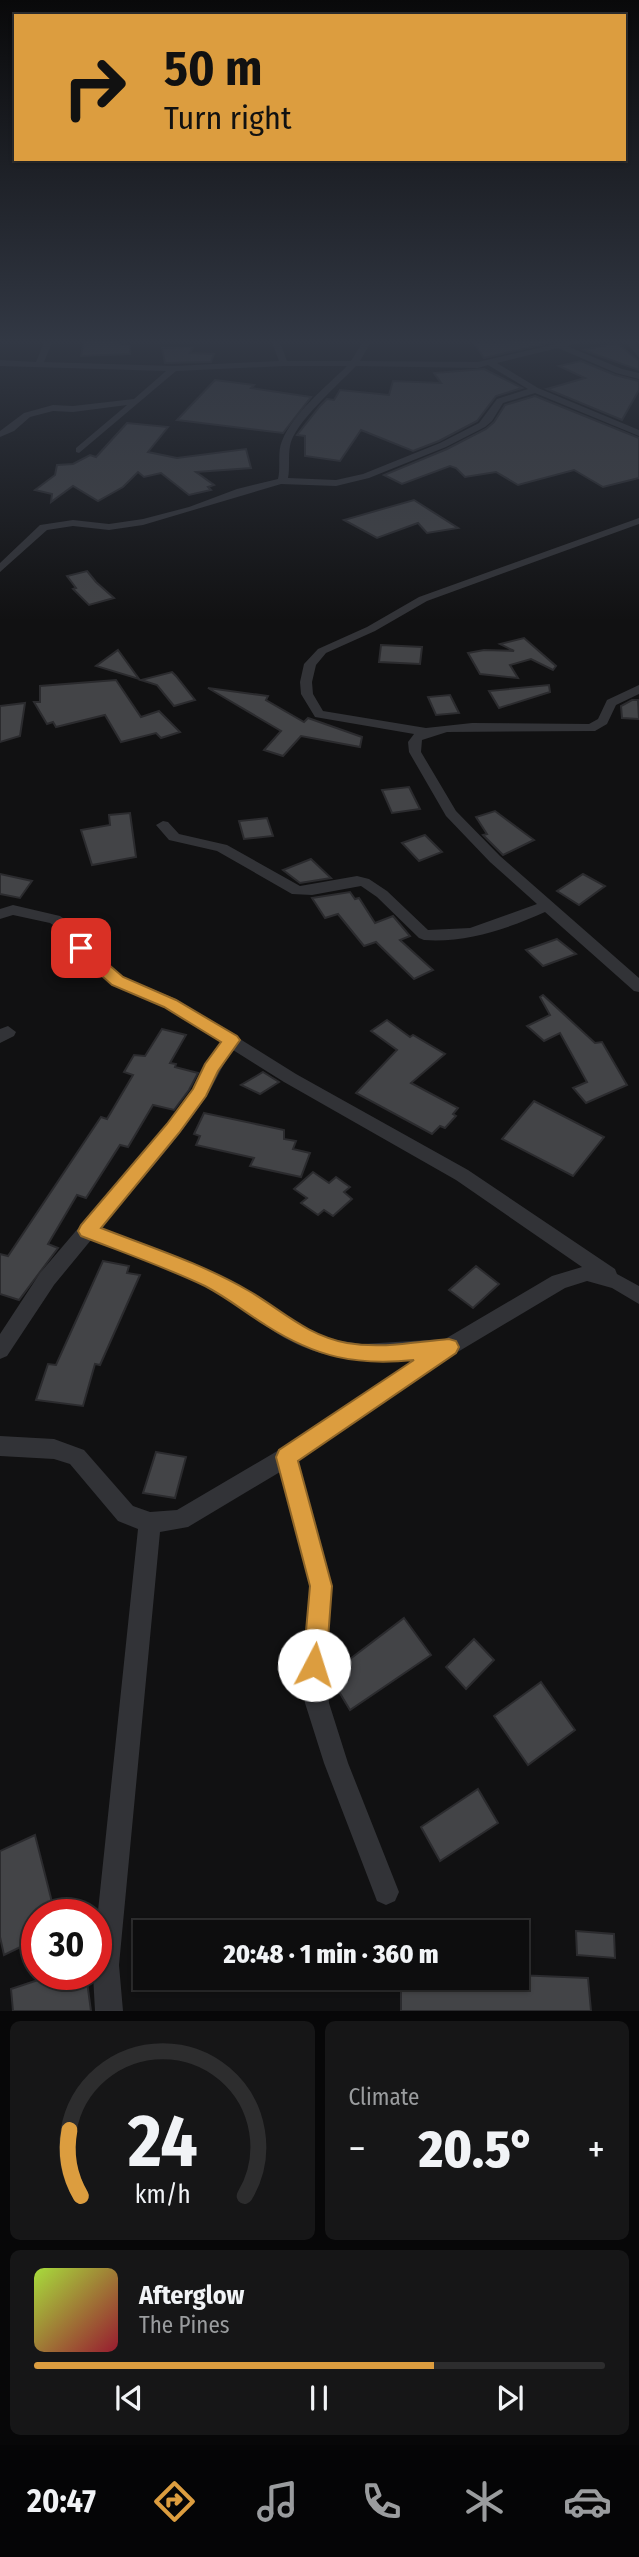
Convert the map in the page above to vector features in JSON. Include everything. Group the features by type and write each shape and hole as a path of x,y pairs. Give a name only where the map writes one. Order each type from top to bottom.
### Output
{"street":[{"path":"79,450 98,434"},
{"path":"281,481 284,477 285,443 290,434"},
{"path":"0,569 44,527 73,523 109,527 143,522 281,481 336,483 366,476 443,445 463,434"},
{"path":"639,521 424,599 372,629 322,652 310,664 307,694 319,714 425,732 451,727 591,728 603,721 611,703 639,689"},
{"path":"425,732 417,737 413,744 415,752 451,813 545,906 639,987"},
{"path":"163,825 174,837 222,848 297,891 356,881 370,883 424,935 444,936 515,920 545,906"},
{"path":"0,914 13,909 55,919 71,930 81,948 118,981 170,1003 290,1078 462,1175 639,1296"},
{"path":"0,1350 47,1279 173,1129 200,1092 211,1068 231,1040"},
{"path":"88,1231 209,1279 243,1297 272,1319 311,1342 348,1352 379,1355 449,1347"},
{"path":"0,1446 54,1449 77,1457 126,1514 150,1522 180,1520 286,1457 449,1347 558,1282 587,1273 618,1282"},
{"path":"286,1457 321,1586 314,1665 317,1703 336,1763 386,1892"},
{"path":"109,2011 106,1965 150,1522"}],"building":[{"path":"117,434 163,434 148,452 177,458 246,449 251,468 196,472 214,485 208,487 211,490 189,495 161,473 144,477 138,472 123,487 98,501 73,486 51,502 52,494 35,490 55,475 57,465 73,464 90,455 96,457"},
{"path":"358,434 340,461 305,456 305,436 297,435"},
{"path":"371,434 453,434 413,451"},
{"path":"477,434 629,434 639,438 639,478 603,487 574,470 518,485 496,472 465,477 450,466 402,484 384,475"},
{"path":"414,500 458,528 427,533 418,523 377,538 344,520"},
{"path":"87,571 114,598 89,605 73,589 76,588 67,576"},
{"path":"524,638 556,666 553,670 531,659 510,665 518,678 480,674 468,653 484,650 514,651 500,644"},
{"path":"381,645 422,647 420,664 379,662"},
{"path":"118,650 139,679 96,666"},
{"path":"172,672 195,700 174,706 157,685 141,680"},
{"path":"116,680 141,717 159,711 180,732 161,738 156,733 121,742 105,715 56,727 53,722 47,724 34,702 40,702 40,686"},
{"path":"549,685 550,692 499,708 489,691"},
{"path":"208,688 268,696 266,700 304,722 308,718 362,737 360,747 301,736 283,756 264,750 281,731"},
{"path":"450,695 459,713 436,715 428,697"},
{"path":"638,700 639,719 622,718 621,706"},
{"path":"25,703 20,736 0,742 0,706"},
{"path":"409,787 420,809 392,813 382,790"},
{"path":"495,811 534,840 503,855 483,835 487,834 476,817"},
{"path":"130,813 136,857 92,865 81,830 110,825 109,815"},
{"path":"267,818 273,836 244,839 239,821"},
{"path":"425,835 442,852 419,861 402,843"},
{"path":"311,859 331,878 300,883 283,870"},
{"path":"0,874 32,881 20,898 0,894"},
{"path":"583,874 605,886 579,905 557,891"},
{"path":"350,892 355,899 359,898 375,923 393,916 410,936 400,940 433,970 414,979 376,942 364,946 338,914 325,918 312,898"},
{"path":"557,939 576,954 543,966 526,950"},
{"path":"543,995 595,1043 602,1042 627,1085 586,1103 573,1088 587,1082 560,1033 544,1041 527,1026 550,1015 540,997"},
{"path":"387,1020 410,1037 413,1035 445,1054 411,1083 458,1108 453,1114 456,1116 445,1128 440,1126 432,1134 356,1093 397,1050 371,1031"},
{"path":"162,1029 186,1035 170,1063 198,1073 189,1090 174,1110 153,1105 128,1147 120,1145 86,1198 77,1195 48,1244 58,1248 19,1300 0,1294 0,1254 8,1256 101,1117 107,1119 133,1075 124,1072 134,1055 145,1056"},
{"path":"263,1072 279,1082 260,1094 241,1085"},
{"path":"534,1101 604,1137 573,1176 502,1139"},
{"path":"204,1113 284,1130 284,1139 296,1141 293,1149 310,1153 301,1177 250,1166 254,1158 196,1145 200,1136 194,1134"},
{"path":"313,1172 329,1183 336,1177 350,1187 344,1192 352,1199 333,1216 324,1210 318,1215 301,1203 307,1198 294,1189"},
{"path":"103,1261 129,1266 127,1273 140,1275 100,1365 95,1364 83,1406 36,1400 48,1364 56,1365"},
{"path":"476,1266 499,1284 473,1308 449,1290"},
{"path":"156,1452 186,1457 175,1498 143,1493"},
{"path":"404,1618 431,1655 350,1710 329,1675"},
{"path":"474,1639 494,1660 466,1689 446,1667"},
{"path":"541,1682 575,1730 528,1765 494,1716"},
{"path":"478,1789 498,1823 440,1861 421,1827"},
{"path":"35,1835 51,1899 21,1899 21,1947 4,1955 0,1937 0,1851"},
{"path":"576,1931 614,1934 615,1958 577,1955"},
{"path":"529,1976 588,1978 591,2011 401,2011 401,1990 529,1990"},
{"path":"21,1986 21,1990 88,1990 91,2011 13,2011 11,1989"}],"route":[{"path":"81,948 118,981 170,1003 231,1040 211,1068 200,1092 173,1129 88,1231 209,1279 243,1297 272,1319 311,1342 348,1352 379,1355 449,1347 286,1457 321,1586 314,1665"}]}
